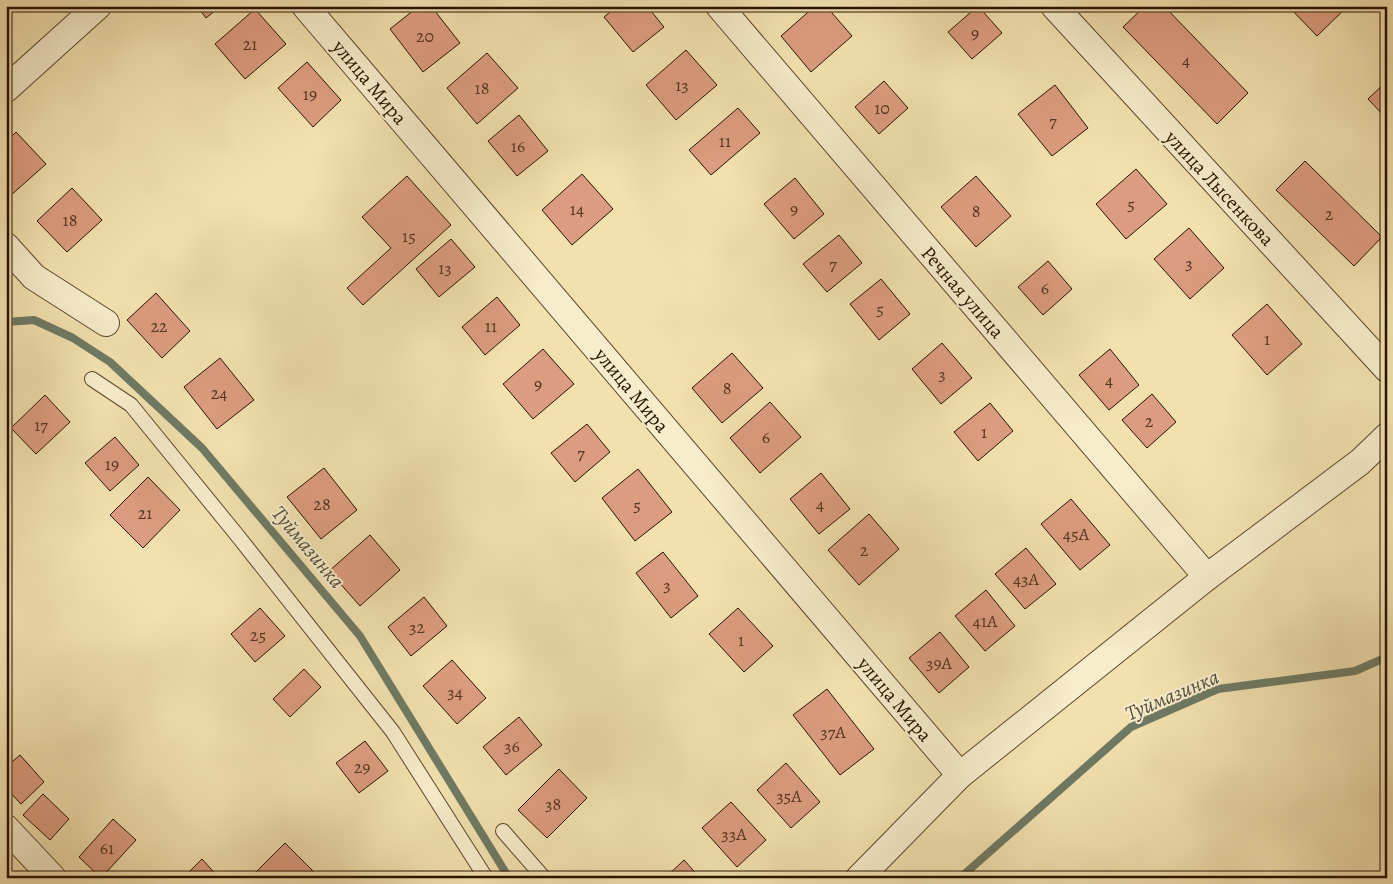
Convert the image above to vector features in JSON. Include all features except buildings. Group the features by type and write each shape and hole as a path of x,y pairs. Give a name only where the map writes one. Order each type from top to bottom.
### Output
{"street":[{"path":"6,89 98,6"},
{"name":"улица Мира","path":"305,6 960,775"},
{"name":"Речная улица","path":"719,6 1207,577"},
{"name":"улица Лысенкова","path":"1054,6 1387,369"},
{"path":"6,246 34,277 106,322"},
{"path":"859,878 960,775 1207,577 1360,462 1387,436"},
{"path":"6,828 53,878"}],"lane":[{"path":"92,379 131,405 243,542 393,732 486,878"},
{"path":"503,831 544,878"}],"waterway":[{"name":"Туймазинка","path":"6,322 34,320 73,338 110,362 202,448 360,636 509,878"},
{"name":"Туймазинка","path":"960,878 1131,727 1218,689 1355,671 1387,657"}]}
